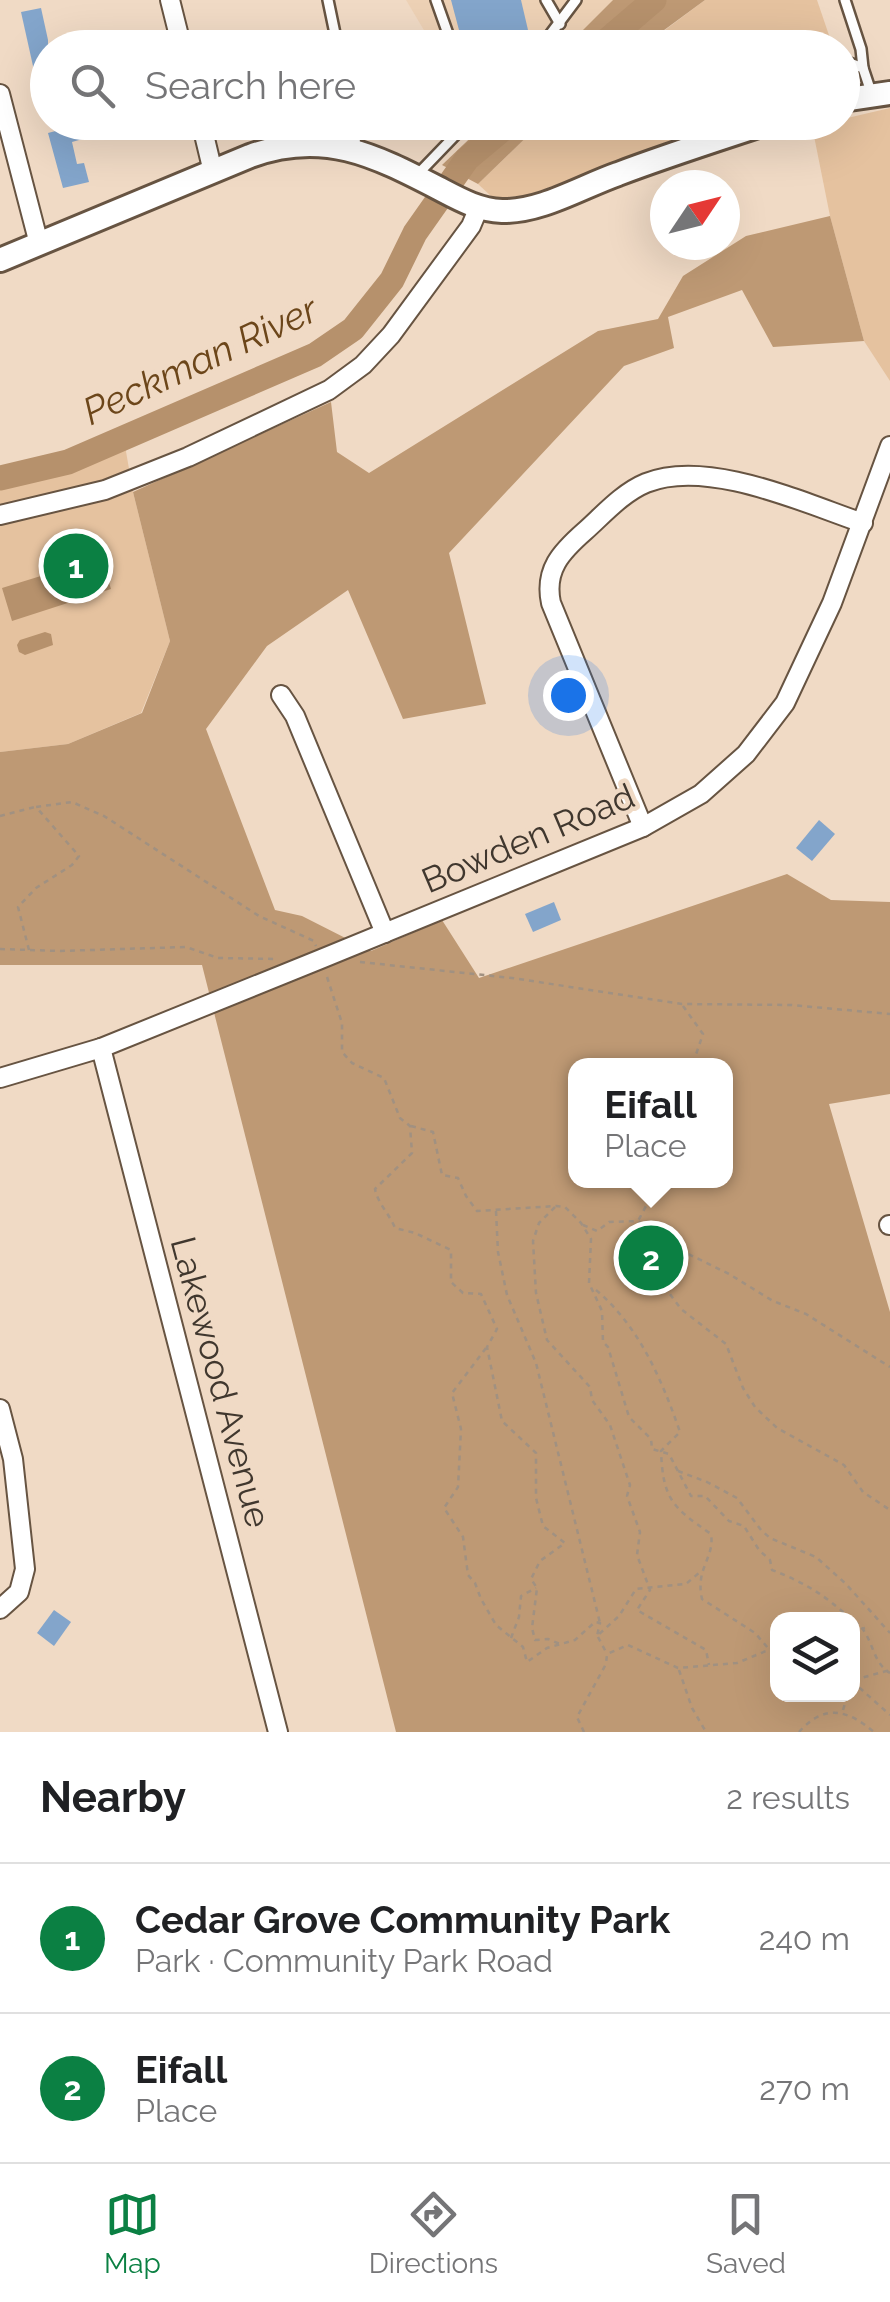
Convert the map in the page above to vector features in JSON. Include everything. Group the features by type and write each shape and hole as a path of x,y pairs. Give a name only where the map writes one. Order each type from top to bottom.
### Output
{"street":[{"path":"170,0 178,30"},
{"path":"0,94 39,244"},
{"path":"205,140 213,172"},
{"path":"0,260 282,146 328,144 355,150 472,205 502,211 532,207 715,140"},
{"path":"0,515 105,490 188,457 330,390 362,366 392,335 471,226 472,205"},
{"name":"Bowden Road","path":"0,1078 100,1048 643,827 717,782 774,720 832,603 890,446"},
{"path":"643,827 551,603 550,575 558,558 634,489 663,479 738,482 864,524"},
{"path":"281,695 295,716 385,933"},
{"name":"Lakewood Avenue","path":"100,1048 278,1732"},
{"path":"0,1409 13,1459 25,1569 19,1592 0,1609"}],"lane":[{"path":"328,0 334,30"},
{"path":"436,0 447,30"},
{"path":"546,0 560,24"},
{"path":"555,30 576,0"},
{"path":"845,0 855,30"},
{"path":"860,46 862,68 881,94"},
{"path":"355,140 355,150"},
{"path":"423,181 454,140"},
{"path":"685,140 688,149"}],"path":[{"path":"0,816 72,802 104,816 258,916 314,941 342,1023 342,1052 352,1063 384,1078 400,1118 410,1126 432,1132 442,1175 458,1178 477,1210 565,1207 592,1239 589,1283 602,1311 603,1342 608,1347 629,1417 651,1439 652,1449 669,1454 691,1496 704,1496 729,1521 744,1526 770,1560 772,1570 800,1581 836,1602 845,1612"},
{"path":"28,950 18,907 36,888 72,865 79,856 36,807"},
{"path":"694,1058 702,1034 682,1004 791,1004 890,1014"},
{"path":"410,1126 412,1153 375,1189 378,1201 389,1212 396,1228 451,1250 451,1282 463,1293 481,1294 496,1329 452,1393 461,1430 458,1487 444,1508 463,1537 468,1575 496,1625 523,1648 527,1662 575,1640 588,1626 600,1624"},
{"path":"656,1188 638,1221 640,1249 651,1258 661,1282 681,1309 726,1344 755,1407 777,1428 844,1465 862,1492 890,1510"},
{"path":"556,1206 539,1223 533,1241 536,1294 547,1340 590,1387 592,1400 610,1425 630,1485 627,1496 640,1532 638,1555 650,1590"},
{"path":"496,1210 506,1295 536,1362 600,1624 597,1636 607,1654 606,1664 577,1717 584,1732"},
{"path":"582,1225 597,1231 609,1222 638,1221 664,1242 773,1301 806,1314 890,1367"},
{"path":"592,1287 616,1306 657,1370 680,1432 661,1452"},
{"path":"487,1346 502,1421 536,1453 536,1498 543,1526 564,1543 540,1561 531,1579 538,1588 532,1628 535,1640 548,1639 560,1644"},
{"path":"597,1636 619,1616 636,1589 686,1584 700,1572 713,1545 711,1534 666,1493 661,1452"},
{"path":"678,1472 737,1498 770,1538 816,1557 890,1634"},
{"path":"607,1654 628,1645 678,1668 737,1663 768,1648 755,1633 702,1598 700,1572"},
{"path":"510,1639 516,1633 521,1596 538,1588"},
{"path":"650,1590 637,1610 706,1650 709,1665"},
{"path":"860,1625 883,1670"},
{"path":"860,1629 864,1628"},
{"path":"678,1668 692,1708 706,1732"},
{"path":"860,1677 883,1670 890,1672"},
{"path":"860,1687 890,1715"},
{"path":"842,1711 845,1702"},
{"path":"799,1732 808,1722 842,1711 856,1716 874,1732"}],"shaded area":[{"path":"406,0 613,0 584,30 424,30"},
{"path":"613,0 705,0 664,30 583,30"},
{"path":"705,0 817,0 827,30 665,30"},
{"path":"890,108 890,381 864,341 830,216 815,140 860,140 860,115"},
{"path":"468,140 523,140 478,184 442,165"},
{"path":"523,140 683,140 525,196 493,198 478,184"},
{"path":"830,216 864,341 773,347 742,290 668,317 674,348 624,366 449,553 486,704 403,719 348,590 267,646 206,729 275,910 302,916 371,951 442,920 479,978 787,874 831,900 890,902 890,1094 829,1104 890,1312 890,1732 396,1732 202,965 0,965 0,752 68,744 142,713 170,641 133,492 331,402 337,452 369,473 598,331 658,319 683,276 708,260 740,260 740,240 746,236"},
{"path":"123,434 133,492 170,641 141,713 68,744 0,752 0,468 79,450"},
{"path":"96,540 111,589 12,621 2,588 57,571 75,575 68,549"},
{"path":"45,632 51,634 53,645 25,655 19,652 20,640"}],"building":[{"path":"451,0 521,0 528,30 459,30"},
{"path":"41,8 46,30 30,30 30,52 21,12"},
{"path":"50,140 79,140 72,142 77,164 84,163 89,182 63,188"},
{"path":"819,820 835,834 812,861 796,848"},
{"path":"554,902 561,920 533,932 525,914"},
{"path":"54,1610 71,1622 54,1646 37,1633"}],"waterway":[{"name":"Peckman River","path":"619,30 654,0"},
{"name":"Peckman River","path":"0,478 68,462 315,355 353,329 392,280 415,233 467,159 490,140"}],"place":[{"name":"Cedar Grove Community Park","path":"76,566"},
{"name":"Eifall","path":"651,1258"}]}
